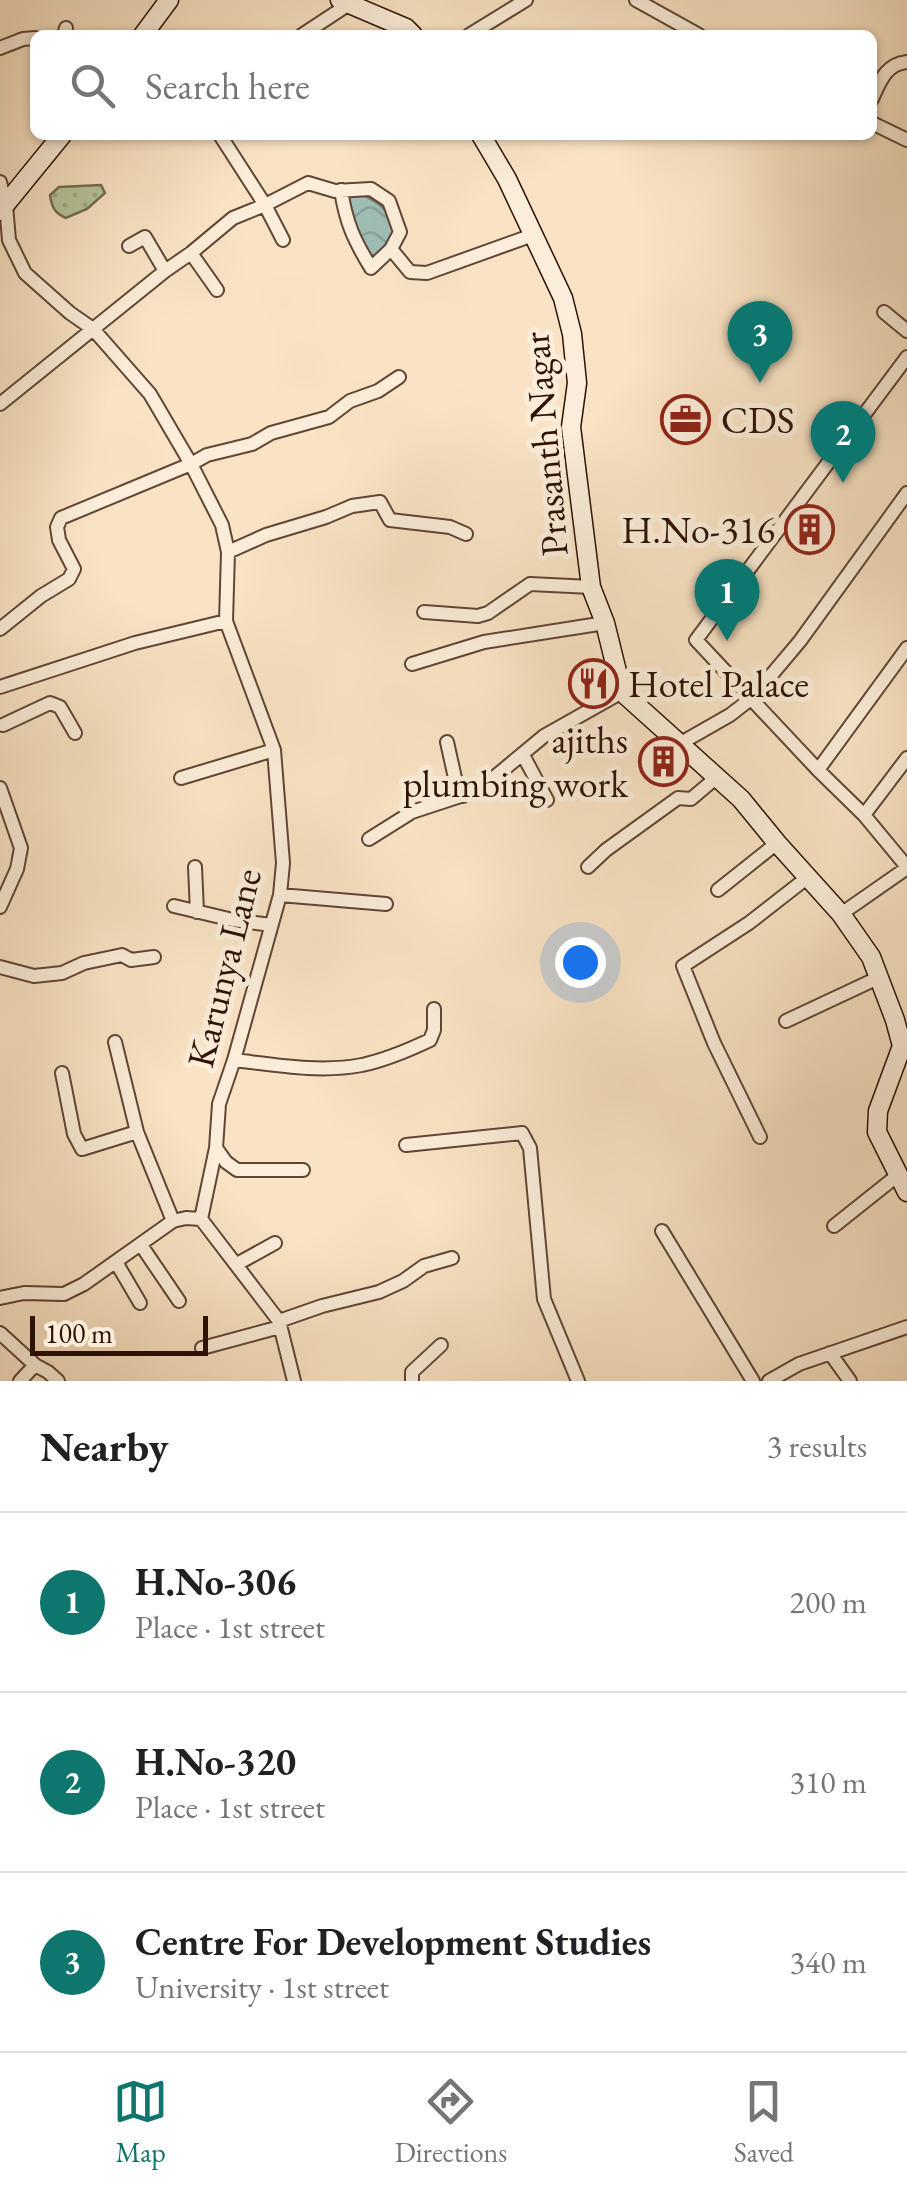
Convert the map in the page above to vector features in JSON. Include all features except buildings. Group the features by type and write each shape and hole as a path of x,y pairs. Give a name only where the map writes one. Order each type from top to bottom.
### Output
{"street":[{"path":"146,30 170,0"},
{"path":"477,30 526,0"},
{"path":"636,0 690,30"},
{"path":"309,30 345,2 408,30"},
{"path":"0,48 30,38"},
{"path":"877,90 890,68 907,62"},
{"path":"877,125 907,140"},
{"path":"3,208 58,140"},
{"path":"223,140 283,240"},
{"name":"Prasanth Nagar","path":"483,140 507,179 563,298 572,334 577,383 571,427 591,586 605,623 622,692"},
{"name":"Karunya Lane","path":"0,182 9,240 25,273 93,329 150,394 222,524 228,552 226,621 274,750 283,863 280,895 219,1104 216,1148 201,1219"},
{"path":"0,404 233,218 308,183 335,191 342,190 371,189 388,201 400,232 391,249 371,268 352,238 342,190"},
{"path":"391,249 410,272 427,273 534,235"},
{"path":"129,246 145,237 165,270"},
{"path":"190,253 217,290"},
{"path":"884,312 907,331"},
{"path":"841,914 907,867 864,814 696,640 907,357"},
{"path":"0,629 69,578 74,569 56,527 61,518 207,455 329,417 350,401 378,391 399,377"},
{"path":"681,744 752,698 800,641 907,494"},
{"path":"228,552 266,535 370,502 380,502 390,520 450,527 466,534"},
{"path":"424,612 478,616 488,614 530,584 591,586"},
{"path":"0,688 135,643 226,621"},
{"path":"412,664 484,642 605,623"},
{"path":"818,770 902,668 907,648"},
{"path":"369,839 412,812 478,790 555,729 622,692 741,798 841,914 880,977 904,1046 878,1111 878,1132 903,1183 834,1226"},
{"path":"1,727 50,703 60,707 76,733"},
{"path":"448,742 463,796"},
{"path":"182,778 274,750"},
{"path":"523,755 547,800"},
{"path":"864,814 907,758"},
{"path":"588,867 678,798 691,799 716,776"},
{"path":"0,788 21,848 17,869 0,906"},
{"path":"718,890 777,843"},
{"path":"195,867 197,912"},
{"path":"760,1138 683,966 749,924 808,877"},
{"path":"280,895 386,904"},
{"path":"174,906 270,926"},
{"path":"0,966 34,976 62,973 84,963 122,955 131,960 154,957"},
{"path":"786,1020 880,977"},
{"path":"234,1060 316,1069 362,1065 430,1040 434,1010"},
{"path":"115,1042 137,1132 174,1221"},
{"path":"62,1073 74,1134 82,1149 137,1132"},
{"path":"406,1145 522,1133 530,1145 544,1299 578,1381"},
{"path":"216,1148 237,1170 303,1170"},
{"path":"0,1298 24,1293 64,1294 174,1221 201,1219 280,1324 294,1381"},
{"path":"662,1230 753,1381"},
{"path":"237,1264 275,1243"},
{"path":"141,1245 179,1301"},
{"path":"202,1348 280,1324 322,1306 379,1292 424,1266 452,1258"},
{"path":"116,1262 140,1303"},
{"path":"768,1381 799,1364 907,1327"},
{"path":"0,1333 58,1381"},
{"path":"412,1381 412,1372 441,1345"},
{"path":"830,1353 850,1381"},
{"path":"20,1381 35,1365"}],"green space":[{"path":"101,185 105,193 87,209 66,218 53,206 50,195 59,187"}],"water":[{"path":"361,194 382,207 391,224 394,242 378,256 362,254 341,198"}],"place":[{"name":"Centre For Development Studies","path":"760,383"},
{"name":"CDS","path":"686,420"},
{"name":"H.No-320","path":"843,483"},
{"name":"H.No-316","path":"810,530"},
{"name":"H.No-306","path":"727,641"},
{"name":"Hotel Palace","path":"593,684"},
{"name":"ajiths plumbing work","path":"663,762"}]}
